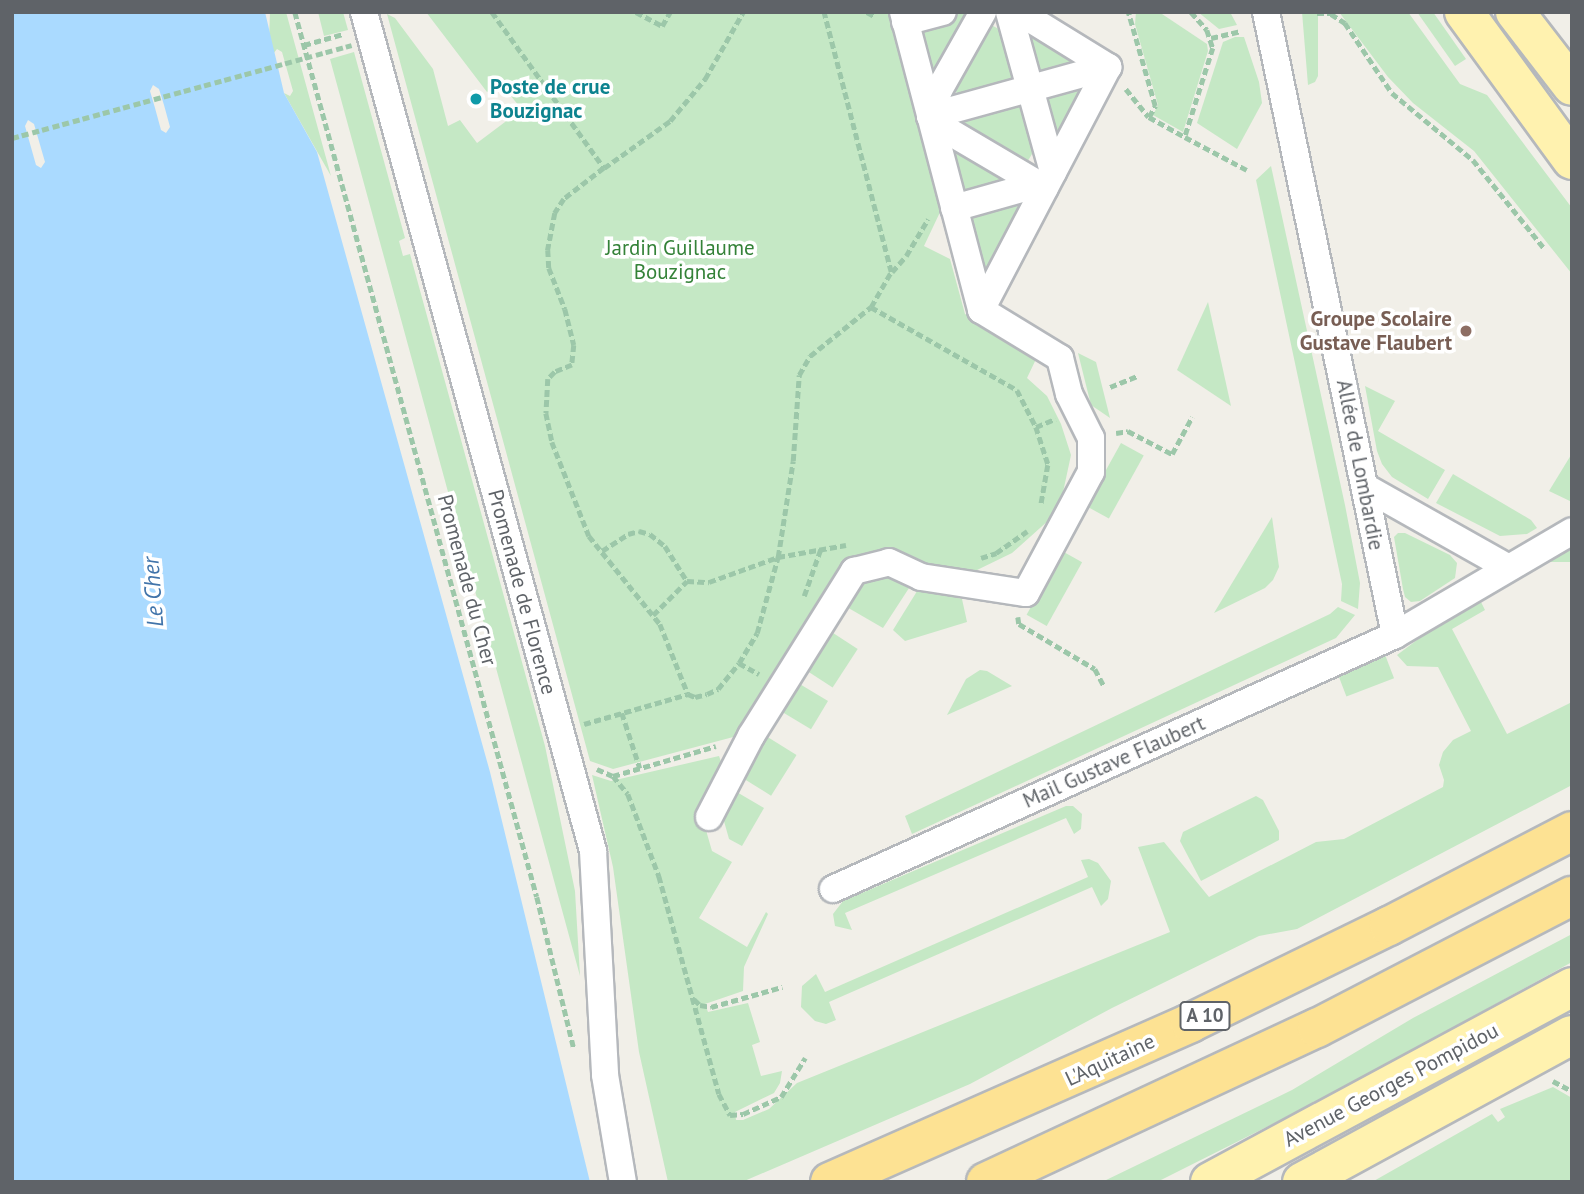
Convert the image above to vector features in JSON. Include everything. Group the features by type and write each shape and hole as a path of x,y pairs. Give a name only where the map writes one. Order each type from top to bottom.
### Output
{"highway":[{"name":"L'Aquitaine","path":"830,1182 1190,1023 1401,920 1572,831"},
{"path":"986,1182 1317,1028 1572,896"}],"main road":[{"path":"1464,12 1572,160"},
{"path":"1515,12 1572,86"},
{"name":"Avenue Georges Pompidou","path":"1210,1182 1572,987"},
{"path":"1534,1008 1565,1010 1568,1037"},
{"name":"Avenue Georges Pompidou","path":"1302,1182 1568,1037"}],"street":[{"path":"709,817 751,736 854,571 890,562 921,577 1026,593 1091,472 1091,438 1069,394 1060,358 981,310 904,17 943,12"},
{"path":"929,116 939,90 983,12"},
{"path":"1009,12 1030,89 1045,181"},
{"path":"1019,12 1108,68"},
{"name":"Allée de Lombardie","path":"1266,12 1395,635"},
{"name":"Promenade de Florence","path":"362,28 593,851 605,1075 624,1182"},
{"path":"929,116 1108,68"},
{"path":"981,310 1045,181 1108,68"},
{"path":"929,116 950,132 1045,181"},
{"path":"954,208 1045,181"},
{"path":"1365,487 1507,567"},
{"path":"1395,635 1572,531"},
{"name":"Mail Gustave Flaubert","path":"833,889 1395,635"}],"path":[{"name":"Promenade du Cher","path":"295,12 537,897 575,1052"},
{"path":"492,12 604,168"},
{"path":"636,12 662,26 670,12"},
{"path":"688,694 660,624 589,536 552,442 545,394 548,379 555,372 572,365 574,345 565,309 549,268 548,250 555,213 564,199 670,121 705,79 743,12"},
{"path":"560,730 688,694 695,697 718,689 739,663 757,633 778,557 793,461 799,375 810,356 871,307 891,272 824,12"},
{"path":"1128,12 1155,106 1149,117"},
{"path":"1185,137 1211,60 1211,37 1191,12"},
{"path":"1317,14 1331,14 1345,23 1392,93 1473,160 1544,248"},
{"path":"304,45 362,28"},
{"path":"12,138 362,28"},
{"path":"1211,37 1241,31"},
{"path":"1108,68 1149,117 1247,170"},
{"path":"871,307 1017,390 1036,427 1048,465 1040,509"},
{"path":"1110,387 1137,376"},
{"path":"1128,431 1172,454 1192,417"},
{"path":"1036,427 1055,419"},
{"path":"977,559 996,553 1027,531 1034,520"},
{"path":"602,551 628,534 639,531 650,534 665,546 687,581"},
{"path":"653,615 687,581 709,582 778,557 821,547"},
{"path":"1019,624 1096,669 1104,685"},
{"path":"739,663 746,666"},
{"path":"622,713 640,768"},
{"path":"751,736 613,776 628,794 659,876 719,1094 730,1115 743,1114 781,1097 805,1058"},
{"path":"694,998 700,1005 711,1007 782,986"}],"green space":[{"path":"270,12 286,12 331,176 284,93 290,96 293,91 282,52 277,49 273,54 269,41"},
{"path":"318,12 343,12 348,30 324,36"},
{"name":"Jardin Guillaume Bouzignac","path":"426,12 895,12 942,208 924,246 950,259 965,314 1038,355 1027,378 1047,396 1061,424 1071,455 1059,511 1012,553 975,571 927,567 899,551 847,564 737,736 613,769 590,761 387,14 395,18 433,69 448,126 460,120 477,143 517,113 519,106 501,84 487,92"},
{"path":"966,12 974,16 942,73 931,76 917,25"},
{"path":"1136,12 1159,12 1207,44 1208,51 1183,132 1153,115 1158,105 1135,24"},
{"path":"1198,12 1230,12 1237,25 1219,29"},
{"path":"1302,12 1318,12 1318,76 1315,82 1308,85"},
{"path":"1339,12 1408,12 1460,84 1487,95 1572,208 1572,274 1474,151 1413,103 1388,77"},
{"path":"1417,12 1433,12 1466,59 1455,66"},
{"path":"982,20 1008,34 1020,79 959,102 953,80"},
{"path":"1025,25 1075,53 1079,69 1040,80"},
{"path":"1244,37 1259,82 1262,103 1237,149 1197,123 1223,42"},
{"path":"354,52 405,238 399,241 403,256 410,254 545,746 575,891 580,976 330,59"},
{"path":"1082,82 1086,98 1060,144 1050,140 1042,93"},
{"path":"1023,98 1038,144 1023,169 968,136 963,115"},
{"path":"964,149 1017,180 964,198 952,153"},
{"path":"1271,166 1345,505 1360,583 1358,609 1341,601 1342,584 1256,180"},
{"path":"1017,197 1026,203 989,268 982,266 968,211"},
{"path":"1208,302 1231,406 1177,370"},
{"path":"1078,353 1096,362 1110,418 1091,405"},
{"path":"1365,386 1395,401 1378,431 1445,470 1428,499 1392,477 1382,464 1377,451"},
{"path":"1121,443 1144,456 1109,519 1086,506"},
{"path":"1572,456 1572,502 1549,491"},
{"path":"1453,474 1531,520 1537,528 1527,534 1500,536 1436,503"},
{"path":"1272,517 1279,567 1273,580 1265,588 1214,613"},
{"path":"1398,533 1405,533 1450,555 1457,563 1455,578 1420,601 1411,602 1405,597 1403,589 1394,537"},
{"path":"1062,551 1082,562 1047,626 1027,615"},
{"path":"1485,551 1572,551 1572,562 1485,562"},
{"path":"890,569 911,585 883,628 845,606 861,577"},
{"path":"919,588 962,599 967,622 905,641 893,630"},
{"path":"1480,600 1485,610 1452,629 1507,734 1572,702 1572,785 1297,929 1259,936 1112,1008 970,1084 742,1182 668,1182 639,1052 613,867 592,775 611,781 719,756 725,773 701,813 712,851 732,862 699,918 747,947 766,912 768,914 744,967 743,991 705,1004 708,1012 748,1003 760,1042 752,1045 761,1076 782,1071 780,1083 774,1093 735,1112 736,1120 743,1120 769,1109 797,1083 1170,932 1138,847 1164,842 1209,897 1316,842 1344,839 1443,787 1444,780 1439,765 1443,752 1453,740 1471,731 1438,667 1407,666 1397,655 1429,631"},
{"path":"1338,607 1355,615 1336,638 912,834 905,816 1330,614"},
{"path":"830,631 858,649 833,688 805,670"},
{"path":"1384,652 1394,678 1346,696 1336,670"},
{"path":"980,670 987,671 1012,686 947,715 966,679"},
{"path":"798,683 828,701 811,729 781,711"},
{"path":"766,736 797,755 771,796 741,777"},
{"path":"735,791 764,808 742,846 729,839 722,814"},
{"path":"1256,796 1263,800 1279,831 1279,840 1201,881 1180,841 1183,832"},
{"path":"1066,806 1073,806 1082,814 1081,829 1074,834 1066,818 845,913 852,930 835,926 833,914 843,901"},
{"path":"1089,859 1098,863 1111,881 1108,899 1101,906 1092,887 829,1002 836,1020 826,1024 815,1021 801,1007 802,986 816,974 825,992 1088,877 1081,860"},
{"path":"1572,934 1572,962 1336,1092 1157,1182 1102,1182 1292,1090 1413,1018"},
{"path":"1553,1087 1572,1098 1572,1182 1372,1182 1492,1114 1498,1122 1505,1117 1500,1109"}],"water":[{"name":"Le Cher","path":"12,12 265,12 284,93 317,152 490,772 590,1182 12,1182","holes":["153,85 159,89 170,127 166,133 161,130 150,91","28,120 34,124 45,162 41,168 36,165 25,126"]}],"place":[{"name":"Poste de crue Bouzignac","path":"476,99"},
{"name":"Groupe Scolaire Gustave Flaubert","path":"1466,331"}]}
